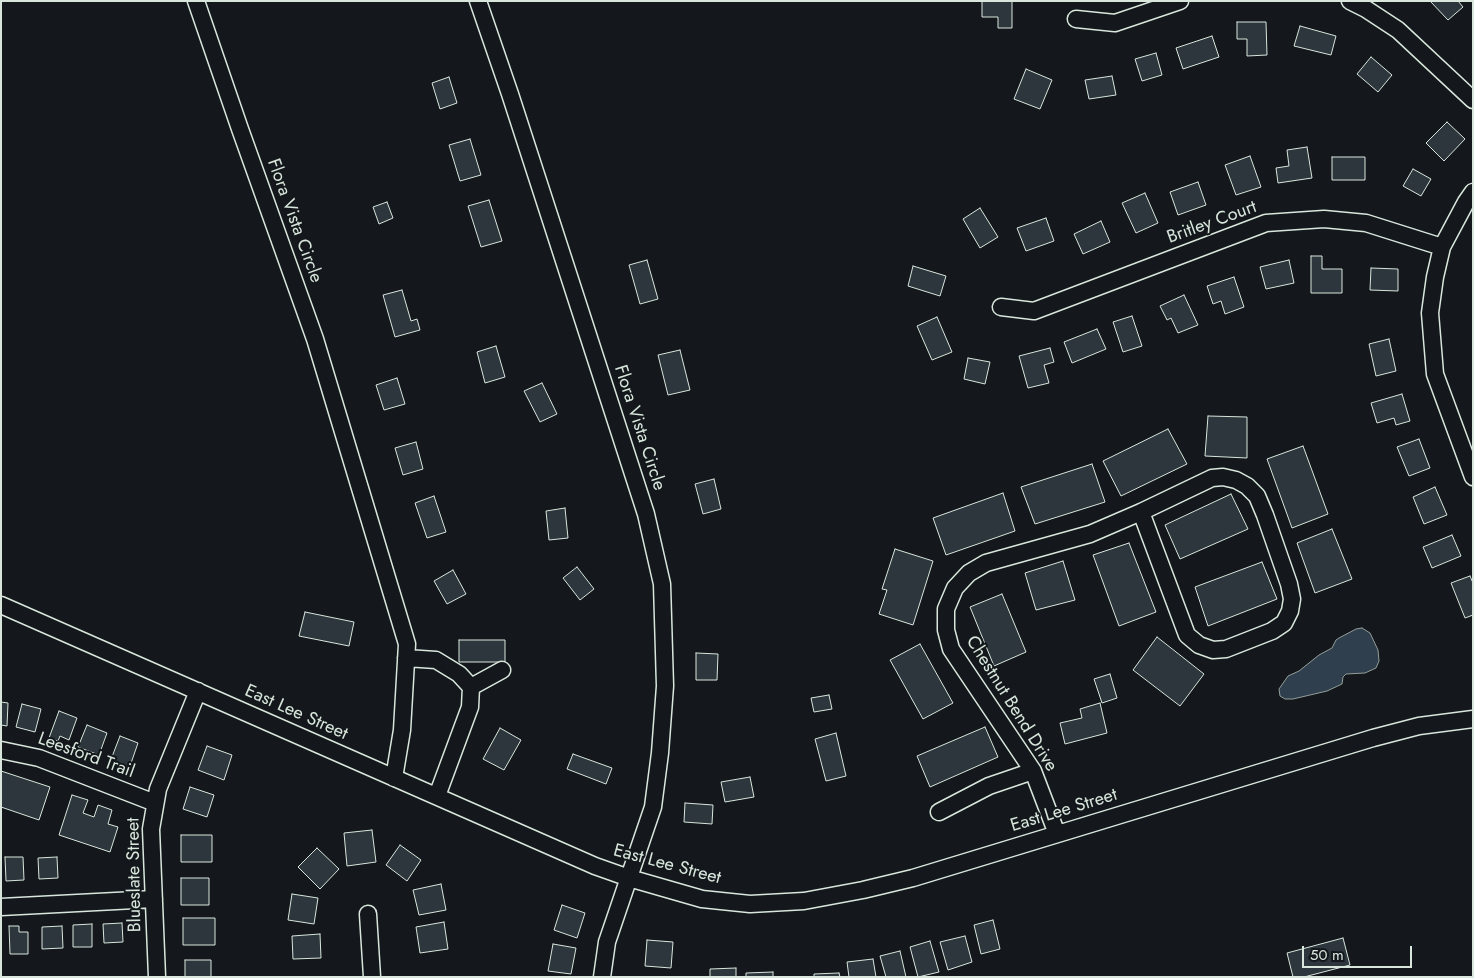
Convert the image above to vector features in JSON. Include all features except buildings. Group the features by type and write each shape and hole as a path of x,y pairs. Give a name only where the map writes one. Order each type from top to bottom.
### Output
{"street":[{"name":"Flora Vista Circle","path":"196,1 315,339 407,644 402,730 394,778"},
{"name":"Flora Vista Circle","path":"478,1 646,514 662,584 665,686 660,753 653,807 607,942 602,977"},
{"path":"1076,20 1115,23 1180,1"},
{"path":"1350,1 1398,30 1473,100"},
{"path":"1473,192 1442,247 1435,277 1430,313 1435,374 1473,477"},
{"name":"Britley Court","path":"1001,307 1034,311 1266,223 1324,219 1366,222 1442,247"},
{"name":"Chestnut Bend Drive","path":"1057,834 1033,771 951,649 946,630 946,609 955,588 969,573 986,563 1090,534 1212,478 1223,477 1236,480 1247,486 1257,496 1289,584 1292,599 1290,611 1284,623 1272,631 1226,649 1213,650 1198,645 1187,635 1141,512"},
{"name":"East Lee Street","path":"1,605 595,866 702,899 750,904 804,901 864,890 913,878 1373,738 1419,726 1473,719"},
{"path":"406,658 436,660 459,674 471,688 470,706 437,796"},
{"path":"471,688 502,670"},
{"name":"Blueslate Street","path":"157,977 151,829 158,789 198,691"},
{"name":"Leesford Trail","path":"1,750 39,758 155,803"},
{"path":"939,812 989,786 1033,771"},
{"path":"1,906 154,899"},
{"path":"368,914 372,977"}],"water":[{"path":"1362,628 1370,633 1378,650 1379,661 1376,668 1365,673 1346,674 1343,677 1342,684 1327,691 1293,699 1285,699 1280,696 1279,689 1288,676 1299,671 1319,655 1332,648 1339,638"}]}
